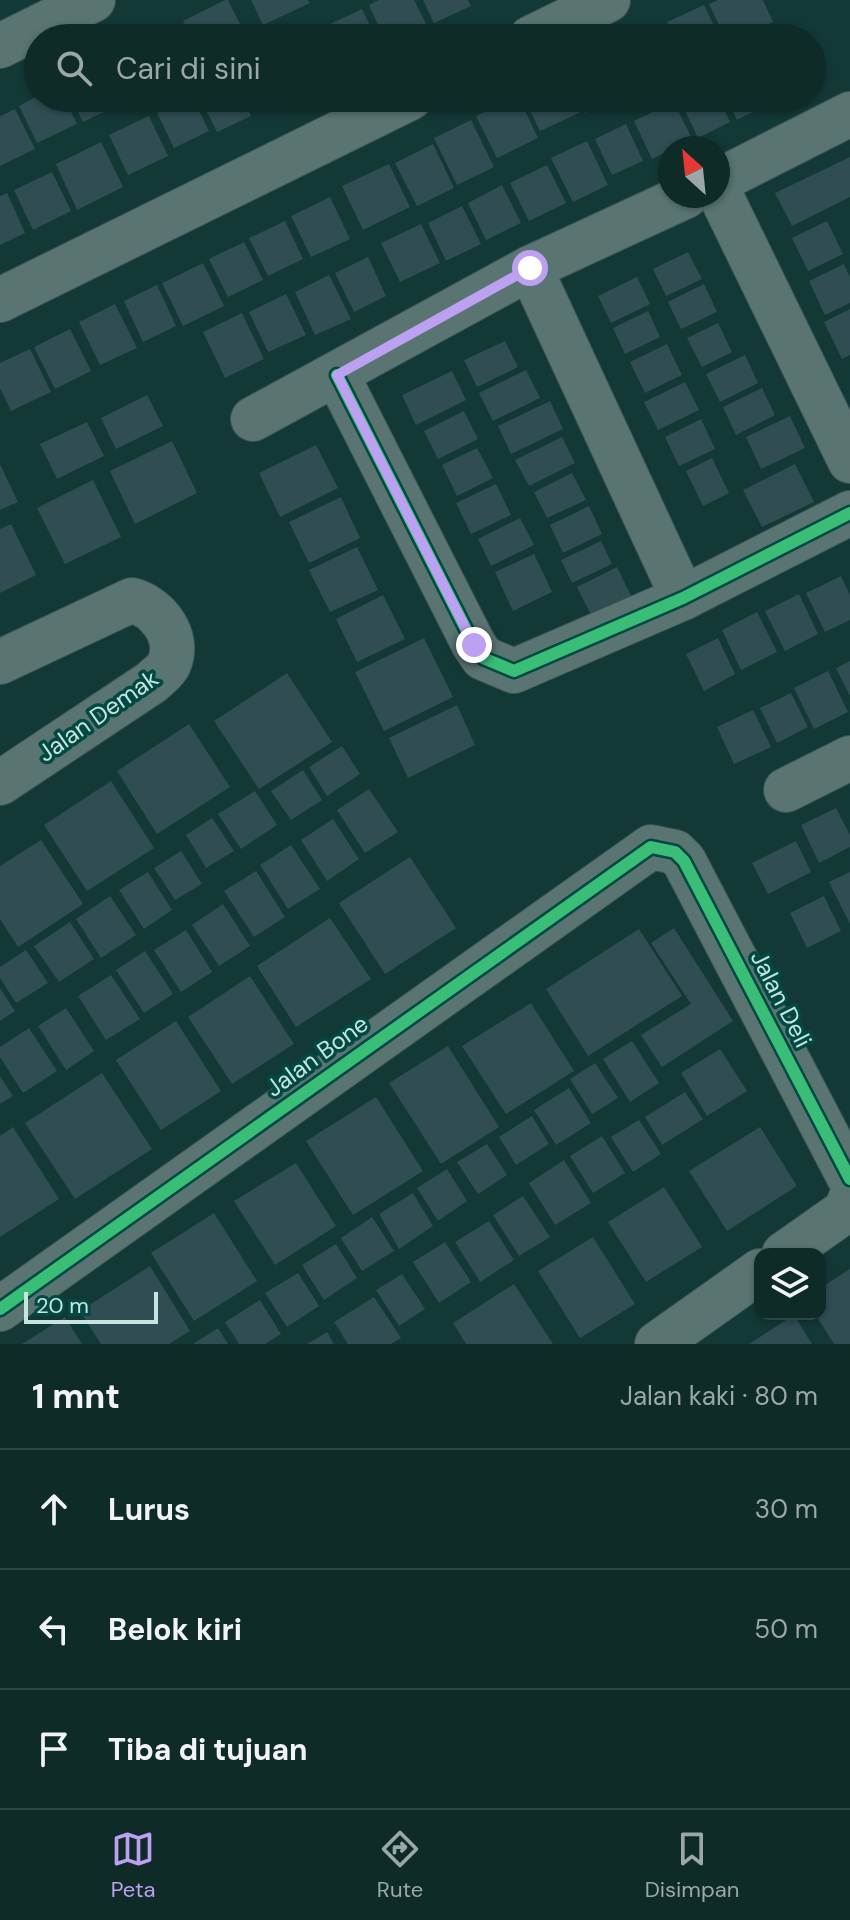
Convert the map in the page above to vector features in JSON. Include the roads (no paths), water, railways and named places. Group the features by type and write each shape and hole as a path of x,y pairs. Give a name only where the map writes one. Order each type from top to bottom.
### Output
{"street":[{"path":"44,24 93,0"},
{"path":"559,24 608,0"},
{"path":"0,46 24,34"},
{"path":"0,300 382,112"},
{"path":"730,175 850,114"},
{"path":"253,419 530,268 660,208"},
{"path":"727,208 850,461"},
{"path":"530,268 683,598"},
{"path":"337,375 474,645 483,658 514,671 683,598 850,513"},
{"name":"Jalan Demak","path":"0,662 132,600 144,603 155,613 171,636 173,652 168,667 152,682 0,783"},
{"path":"786,790 850,758"},
{"name":"Jalan Bone","path":"0,1309 640,852 651,847 664,849"},
{"name":"Jalan Deli","path":"664,849 675,852 684,861 850,1179"},
{"path":"793,1248 845,1211 850,1200"},
{"path":"657,1344 754,1275"}]}
